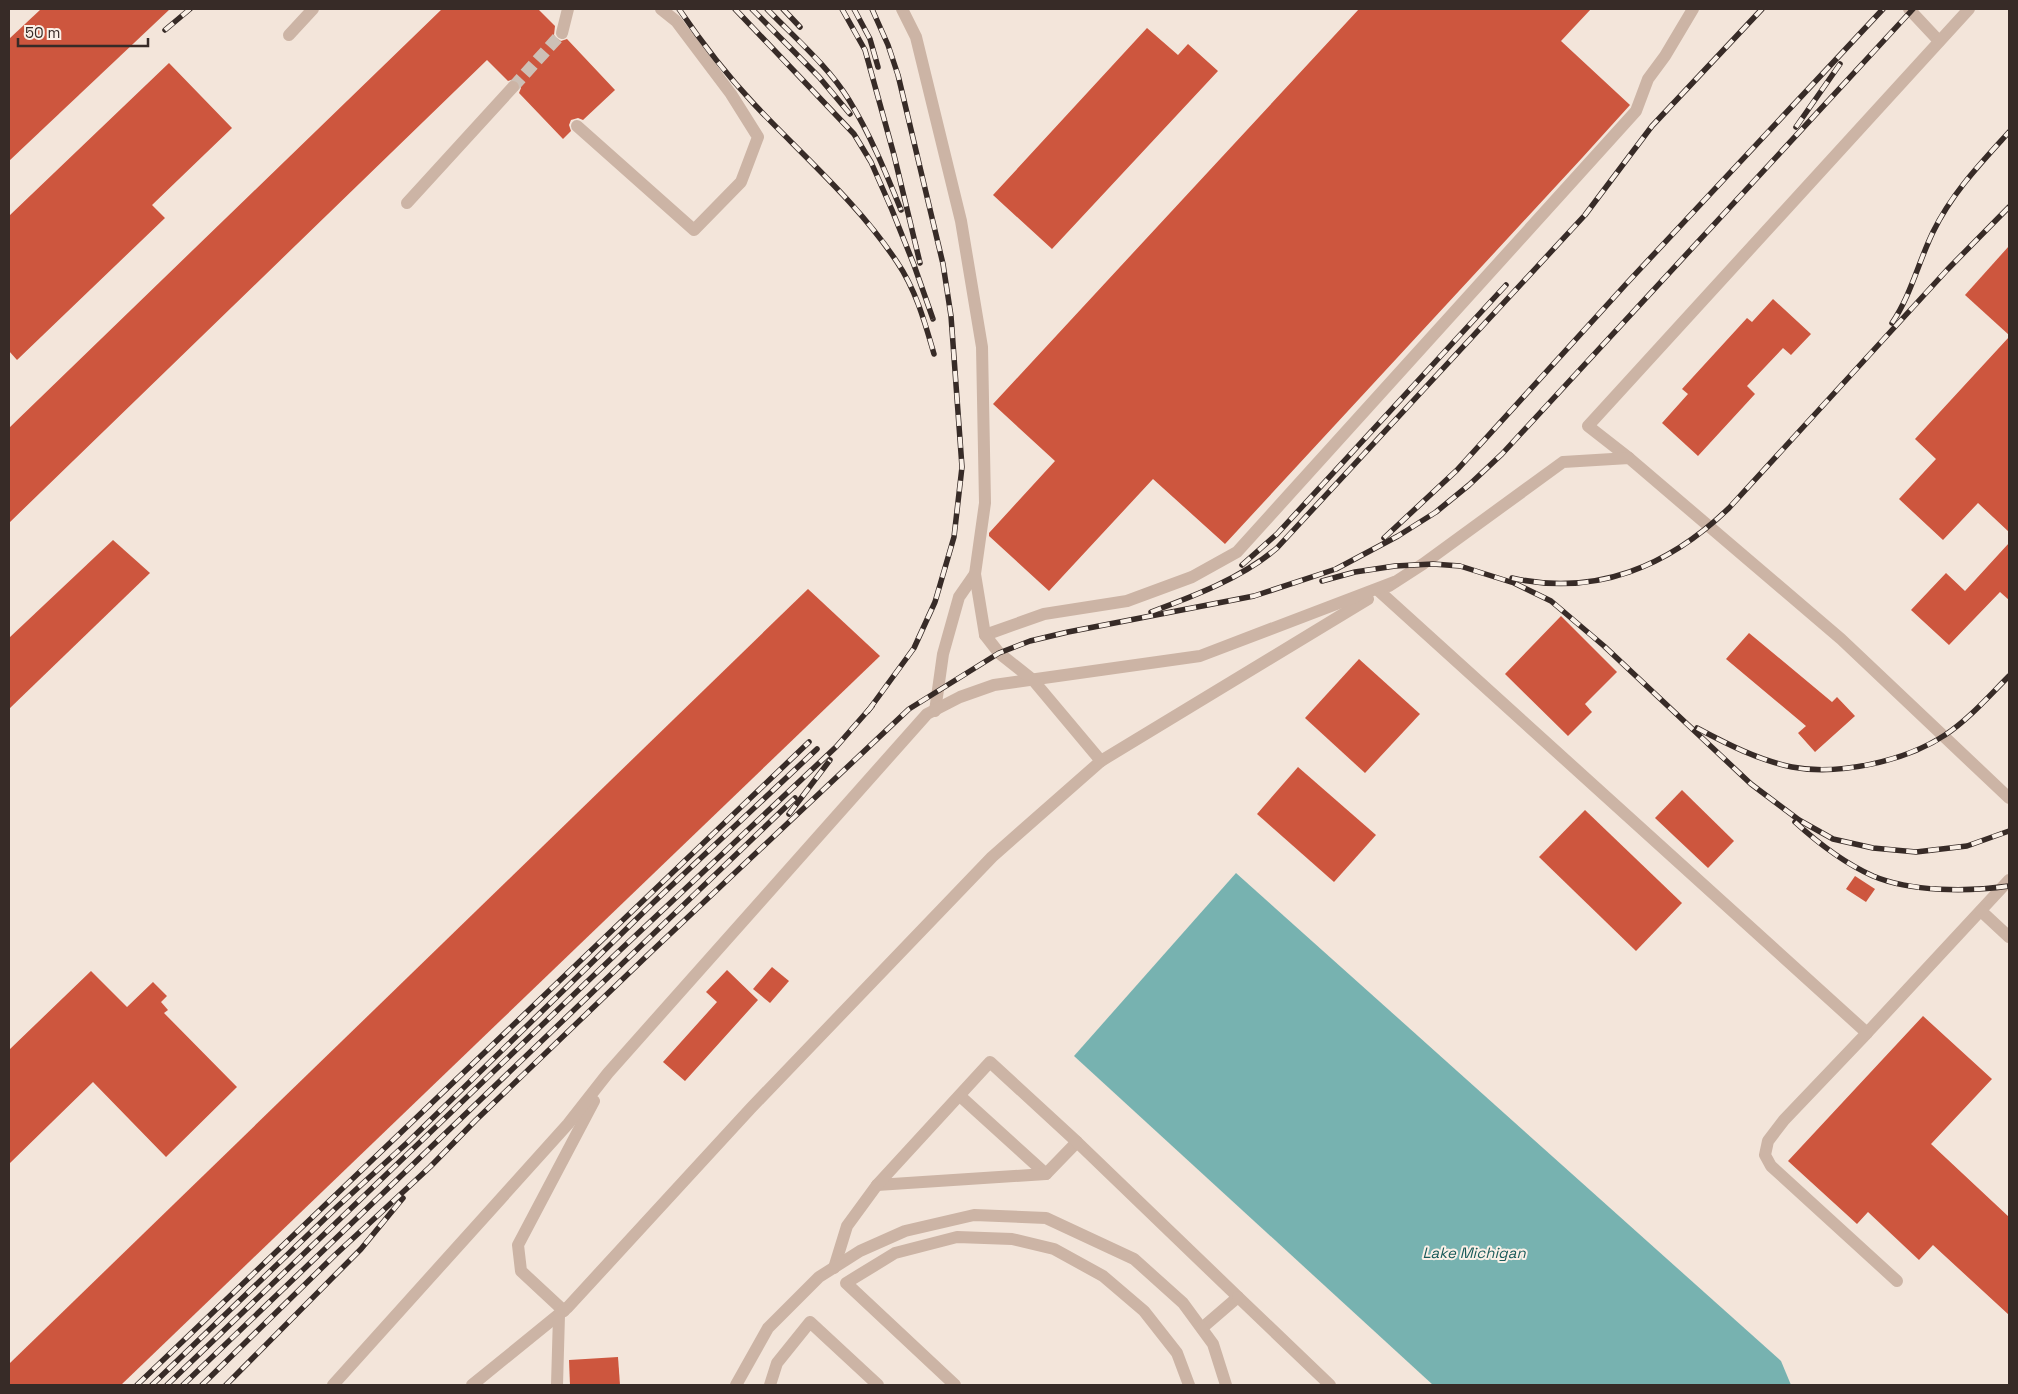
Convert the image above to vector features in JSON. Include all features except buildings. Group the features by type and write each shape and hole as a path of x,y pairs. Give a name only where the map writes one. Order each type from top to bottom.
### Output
{"street":[{"path":"289,35 313,9"},
{"path":"562,33 568,9"},
{"path":"577,126 694,230 742,182 758,137 731,94 676,21 662,9"},
{"path":"902,9 916,37 961,221 982,347 985,503 975,574 985,635 999,653 1033,680 1101,761"},
{"path":"985,635 1044,614 1127,601 1192,577 1237,552 1636,111 1648,79 1665,56 1693,9"},
{"path":"1909,9 1939,41"},
{"path":"1968,9 1588,426 1629,458 1841,639 2009,798"},
{"path":"407,203 513,87"},
{"path":"472,1385 561,1313 751,1108 992,857 1101,761 1423,564 1563,462 1629,458"},
{"path":"935,711 943,654 959,597 975,574"},
{"path":"333,1385 568,1124 608,1073 927,714 960,697 994,685 1200,656 1394,582"},
{"path":"1379,592 1867,1033"},
{"path":"1897,1281 1771,1166 1765,1155 1768,1142 1784,1120 2009,880"},
{"path":"1981,911 2009,937"},
{"path":"834,1268 847,1226 877,1185 990,1062 1077,1142 1330,1385"},
{"path":"557,1385 561,1313 521,1271 518,1245 608,1073"},
{"path":"960,1096 1046,1174"},
{"path":"877,1185 1046,1174 1077,1142"},
{"path":"736,1385 768,1328 819,1277 860,1251 905,1231 974,1215 1046,1218 1134,1259 1183,1303 1202,1328 1213,1344 1226,1385"},
{"path":"954,1385 846,1283 895,1253 957,1237 1012,1239 1054,1249 1103,1276 1144,1311 1177,1354 1189,1385"},
{"path":"1202,1328 1238,1297"},
{"path":"770,1385 777,1363 810,1322 878,1385"}],"water":[{"name":"Lake Michigan","path":"1236,873 1781,1361 1791,1385 1433,1385 1074,1056"}],"tunnel":[{"path":"513,87 562,33"}],"railway":[{"path":"165,30 190,9"},
{"path":"679,9 696,34 744,93 848,200 882,240 910,284 934,354"},
{"path":"735,9 854,134 871,162 892,210 933,319"},
{"path":"752,9 819,77 850,114"},
{"path":"767,9 811,53 841,88 871,140 901,210"},
{"path":"783,9 800,27"},
{"path":"842,9 865,50 894,155 920,263"},
{"path":"854,9 870,39 878,67"},
{"path":"868,711 914,648 935,602 954,537 962,467 951,316 943,264 898,75 888,45 872,9"},
{"path":"1151,612 1201,593 1233,577 1277,548 1585,215 1652,126 1762,9"},
{"path":"1384,538 1457,470 1627,283 1883,9"},
{"path":"202,1385 652,951 909,709 999,653 1030,641 1254,596 1336,569 1398,536 1436,512 1469,485 1502,454 1913,9"},
{"path":"1796,127 1840,64"},
{"path":"1892,323 1909,290 1933,232 1949,204 1967,179 2009,132"},
{"path":"1512,578 1543,583 1573,583 1602,579 1630,572 1656,561 1682,546 1729,508 1947,270 2009,207"},
{"path":"1242,565 1277,534 1506,285"},
{"path":"1322,581 1355,572 1395,566 1433,564 1460,566 1514,583 1551,601 1604,646 1751,784 1799,820 1833,839 1873,848 1916,852 1967,846 2009,831"},
{"path":"1697,728 1743,751 1779,764 1810,769 1850,768 1892,759 1929,744 1945,735 1979,707 2009,676"},
{"path":"167,1385 616,954 836,747 872,706"},
{"path":"137,1385 809,742"},
{"path":"152,1385 337,1207 408,1142 654,902 817,749"},
{"path":"789,814 830,760"},
{"path":"183,1385 795,798"},
{"path":"1795,822 1842,859 1862,871 1888,881 1922,888 1958,890 2009,886"},
{"path":"226,1385 361,1249 403,1198"}]}
